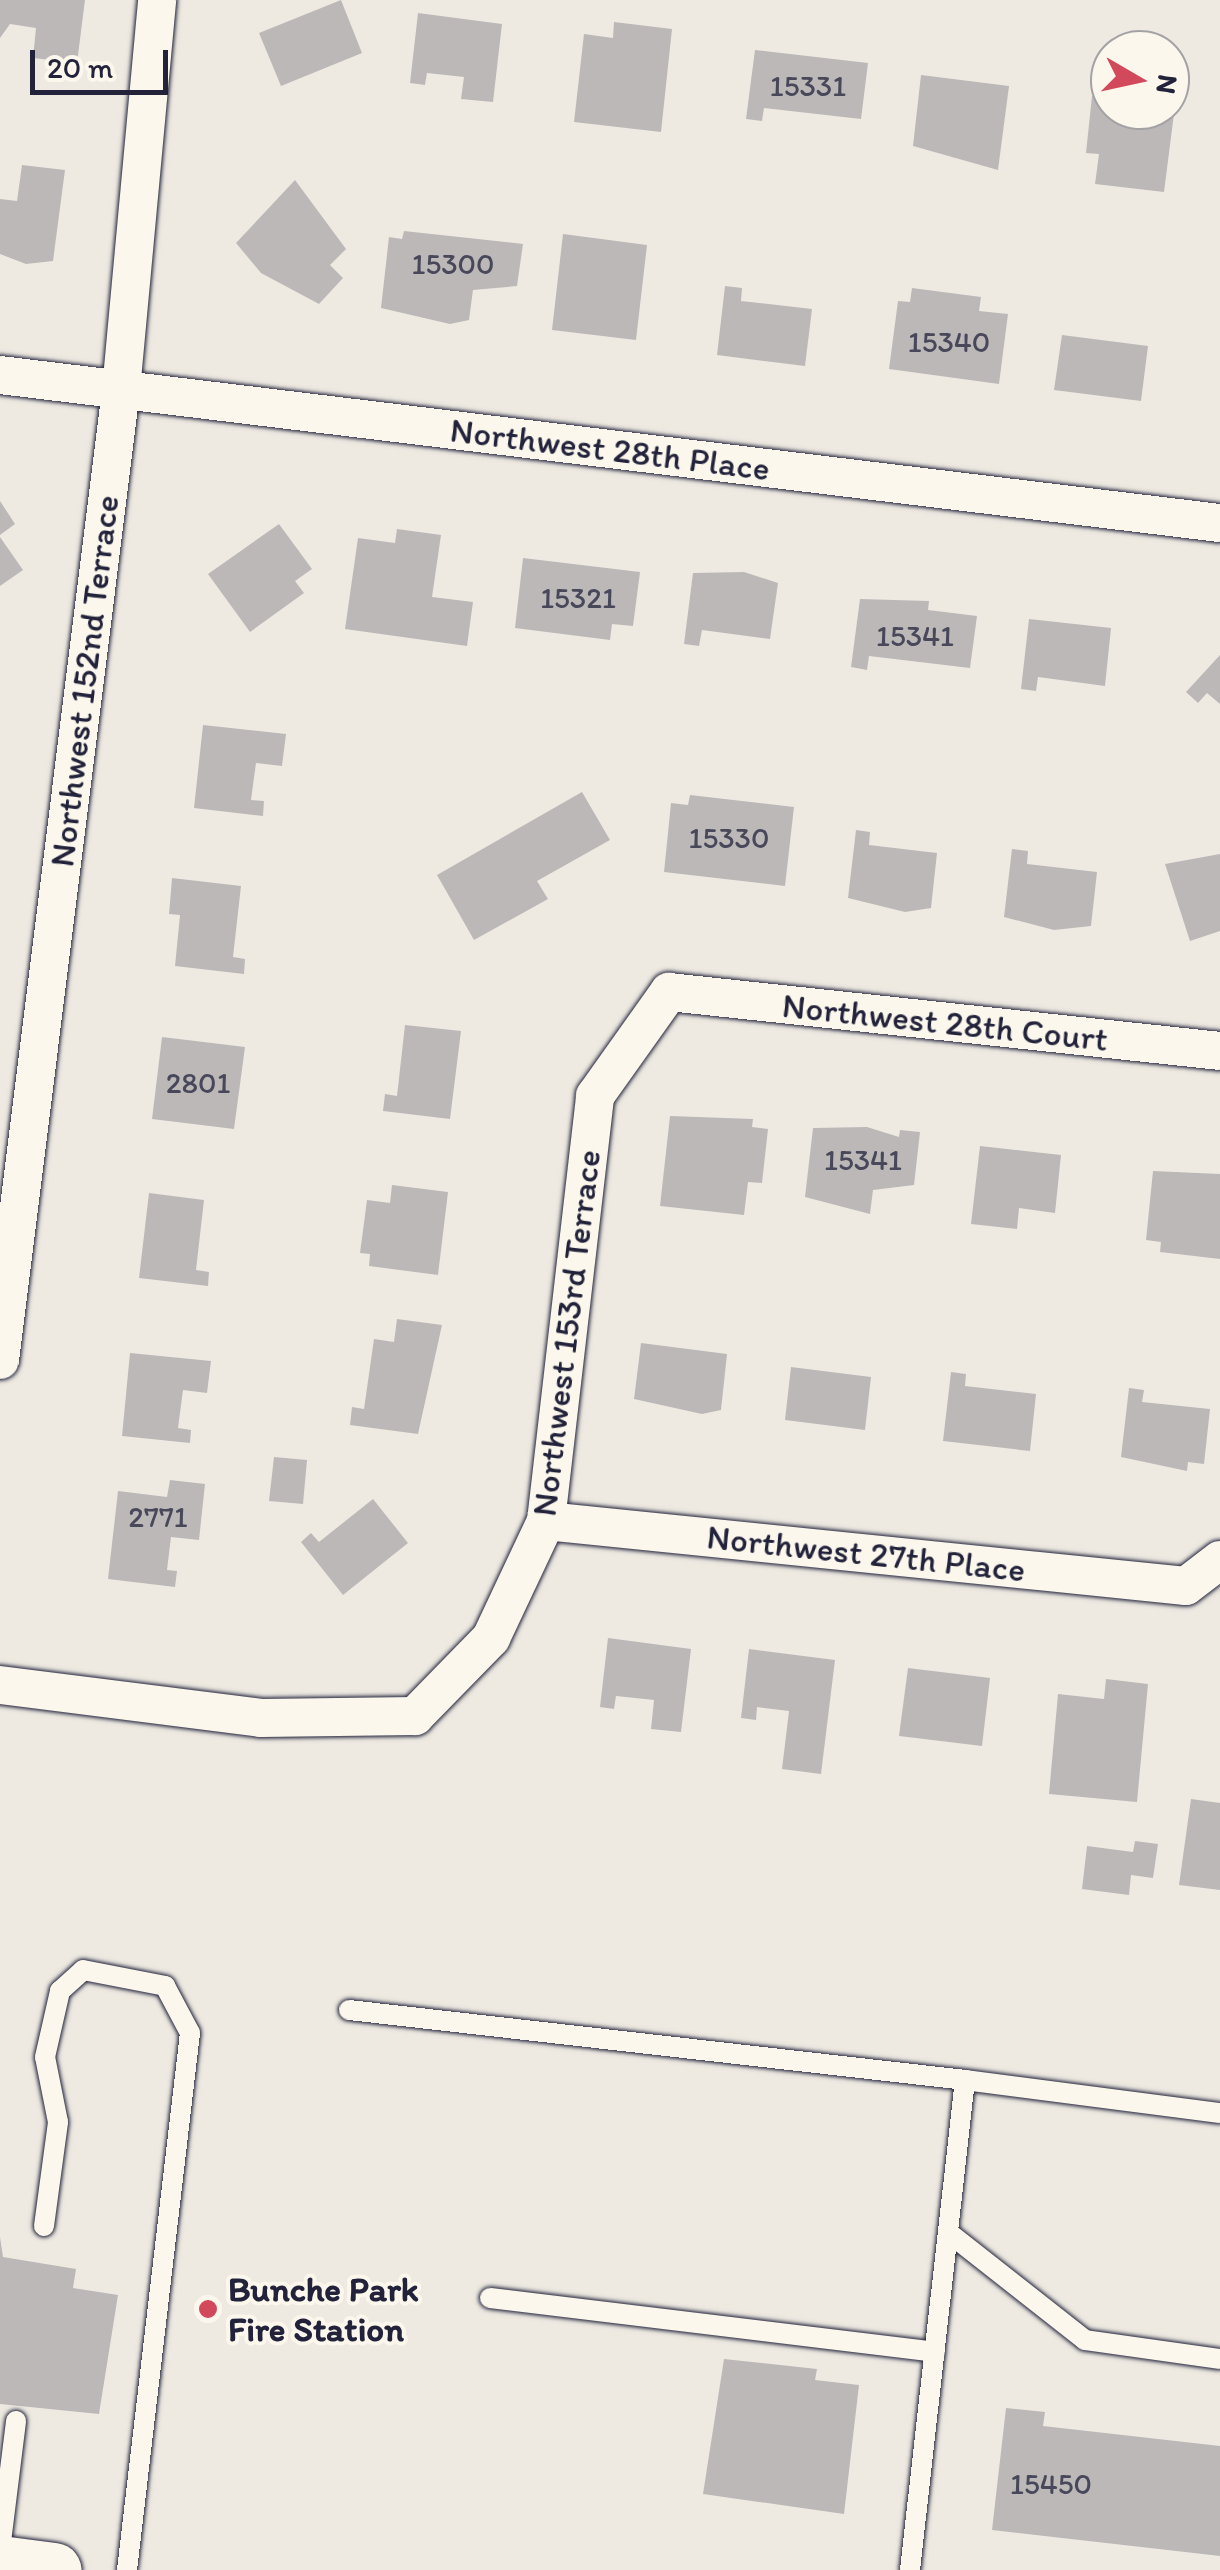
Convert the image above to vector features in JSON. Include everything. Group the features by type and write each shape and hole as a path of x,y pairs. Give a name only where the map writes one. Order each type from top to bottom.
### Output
{"main road":[{"path":"0,2563 54,2570"}],"street":[{"name":"Northwest 152nd Terrace","path":"0,1360 120,390 157,0"},
{"name":"Northwest 28th Place","path":"0,375 1220,523"},
{"name":"Northwest 28th Court","path":"670,992 1220,1051"},
{"name":"Northwest 153rd Terrace","path":"0,1685 261,1718 415,1716 491,1638 546,1521 595,1096 670,992"},
{"name":"Northwest 27th Place","path":"546,1521 1186,1586 1220,1560"}],"lane":[{"path":"44,2226 58,2122 45,2057 60,1991 83,1970 165,1986 190,2032 188,2069 127,2570"},
{"path":"349,2010 1220,2113"},
{"path":"910,2570 965,2080"},
{"path":"949,2233 1085,2340 1220,2358"},
{"path":"490,2298 935,2352"},
{"path":"0,2550 16,2421"}],"building":[{"path":"0,0 85,0 77,63 33,58 36,28 10,24 0,38"},
{"path":"341,0 362,53 281,86 259,33"},
{"path":"418,13 502,24 493,102 461,99 464,77 427,73 425,85 410,83"},
{"path":"614,22 672,29 661,132 574,122 584,34 613,38"},
{"path":"755,50 868,63 861,119 764,108 762,121 746,119"},
{"path":"921,75 1009,86 998,170 913,146"},
{"path":"1090,115 1090,130 1172,130 1164,192 1095,184 1099,154 1086,153"},
{"path":"22,165 65,170 53,261 26,264 0,254 0,199 17,201"},
{"path":"295,180 346,249 330,265 343,278 319,304 261,273 236,243"},
{"path":"404,231 523,244 517,286 473,290 469,320 450,324 381,308 389,237 402,239"},
{"path":"563,234 647,245 636,340 552,330"},
{"path":"725,286 742,288 741,301 812,309 805,366 717,355"},
{"path":"912,288 981,297 979,311 1008,314 999,384 889,369 898,301 910,302"},
{"path":"1062,335 1148,346 1141,401 1054,390"},
{"path":"0,501 15,524 0,535"},
{"path":"279,524 312,569 295,581 304,593 250,632 208,574"},
{"path":"397,529 441,535 432,597 473,602 467,646 345,629 358,538 395,543"},
{"path":"0,537 23,570 0,586"},
{"path":"523,558 640,572 633,626 612,624 610,640 515,628"},
{"path":"744,572 778,583 770,639 702,630 699,646 684,644 693,573"},
{"path":"860,599 929,601 928,610 977,616 970,668 869,656 867,670 851,667"},
{"path":"1029,619 1111,628 1105,686 1038,677 1036,691 1021,689"},
{"path":"1220,655 1220,704 1207,693 1198,703 1186,692"},
{"path":"203,725 286,734 282,766 256,763 251,800 264,801 263,816 194,808"},
{"path":"582,792 610,840 537,881 548,899 474,940 437,875"},
{"path":"690,795 794,807 785,886 664,872 671,803 688,805"},
{"path":"856,830 870,832 869,845 937,853 931,908 905,912 848,898"},
{"path":"1012,849 1028,851 1027,864 1097,872 1091,926 1054,930 1004,917"},
{"path":"1220,854 1220,931 1190,941 1165,864"},
{"path":"172,878 241,886 233,957 245,959 244,974 175,966 180,915 169,914"},
{"path":"405,1025 461,1031 450,1119 383,1111 385,1094 397,1096"},
{"path":"162,1037 245,1047 234,1129 152,1119"},
{"path":"670,1116 753,1119 752,1127 768,1129 762,1183 748,1182 744,1215 660,1206"},
{"path":"867,1127 899,1137 900,1130 920,1132 914,1185 873,1190 870,1214 805,1197 813,1128"},
{"path":"980,1146 1061,1155 1055,1213 1019,1208 1017,1229 971,1224"},
{"path":"1153,1171 1220,1174 1220,1259 1160,1252 1161,1242 1146,1240"},
{"path":"392,1185 448,1192 438,1275 369,1266 370,1254 360,1253 367,1200 390,1203"},
{"path":"149,1193 204,1200 196,1270 209,1272 208,1286 139,1278"},
{"path":"397,1319 442,1325 418,1434 350,1425 352,1407 364,1409 374,1339 394,1342"},
{"path":"641,1343 727,1354 721,1410 702,1414 634,1399"},
{"path":"130,1353 211,1361 207,1393 183,1390 178,1428 191,1430 190,1443 122,1436"},
{"path":"791,1367 871,1377 865,1430 785,1420"},
{"path":"951,1372 966,1374 965,1386 1036,1394 1030,1451 943,1441"},
{"path":"1129,1388 1144,1390 1142,1402 1210,1409 1204,1464 1188,1462 1187,1471 1121,1457"},
{"path":"274,1457 307,1460 303,1504 269,1501"},
{"path":"170,1480 205,1484 199,1540 171,1537 167,1570 177,1571 175,1587 108,1579 118,1491 167,1497"},
{"path":"373,1499 408,1543 343,1595 301,1542 311,1533 319,1542"},
{"path":"608,1638 691,1649 681,1732 651,1729 654,1700 616,1696 614,1709 600,1707"},
{"path":"749,1649 835,1660 821,1774 782,1769 789,1711 757,1707 756,1720 741,1718"},
{"path":"908,1668 990,1678 982,1746 899,1736"},
{"path":"1106,1679 1148,1684 1137,1802 1049,1794 1058,1694 1104,1699"},
{"path":"1191,1799 1220,1803 1220,1890 1179,1885"},
{"path":"1135,1841 1158,1844 1153,1878 1131,1875 1129,1895 1082,1889 1087,1846 1133,1852"},
{"path":"0,2237 3,2257 76,2269 73,2288 118,2295 99,2414 0,2404"},
{"path":"724,2359 817,2369 815,2380 859,2385 844,2514 703,2494"},
{"path":"1006,2408 1045,2412 1043,2426 1220,2446 1220,2556 992,2530"}],"place":[{"name":"Bunche Park Fire Station","path":"208,2309"}]}
